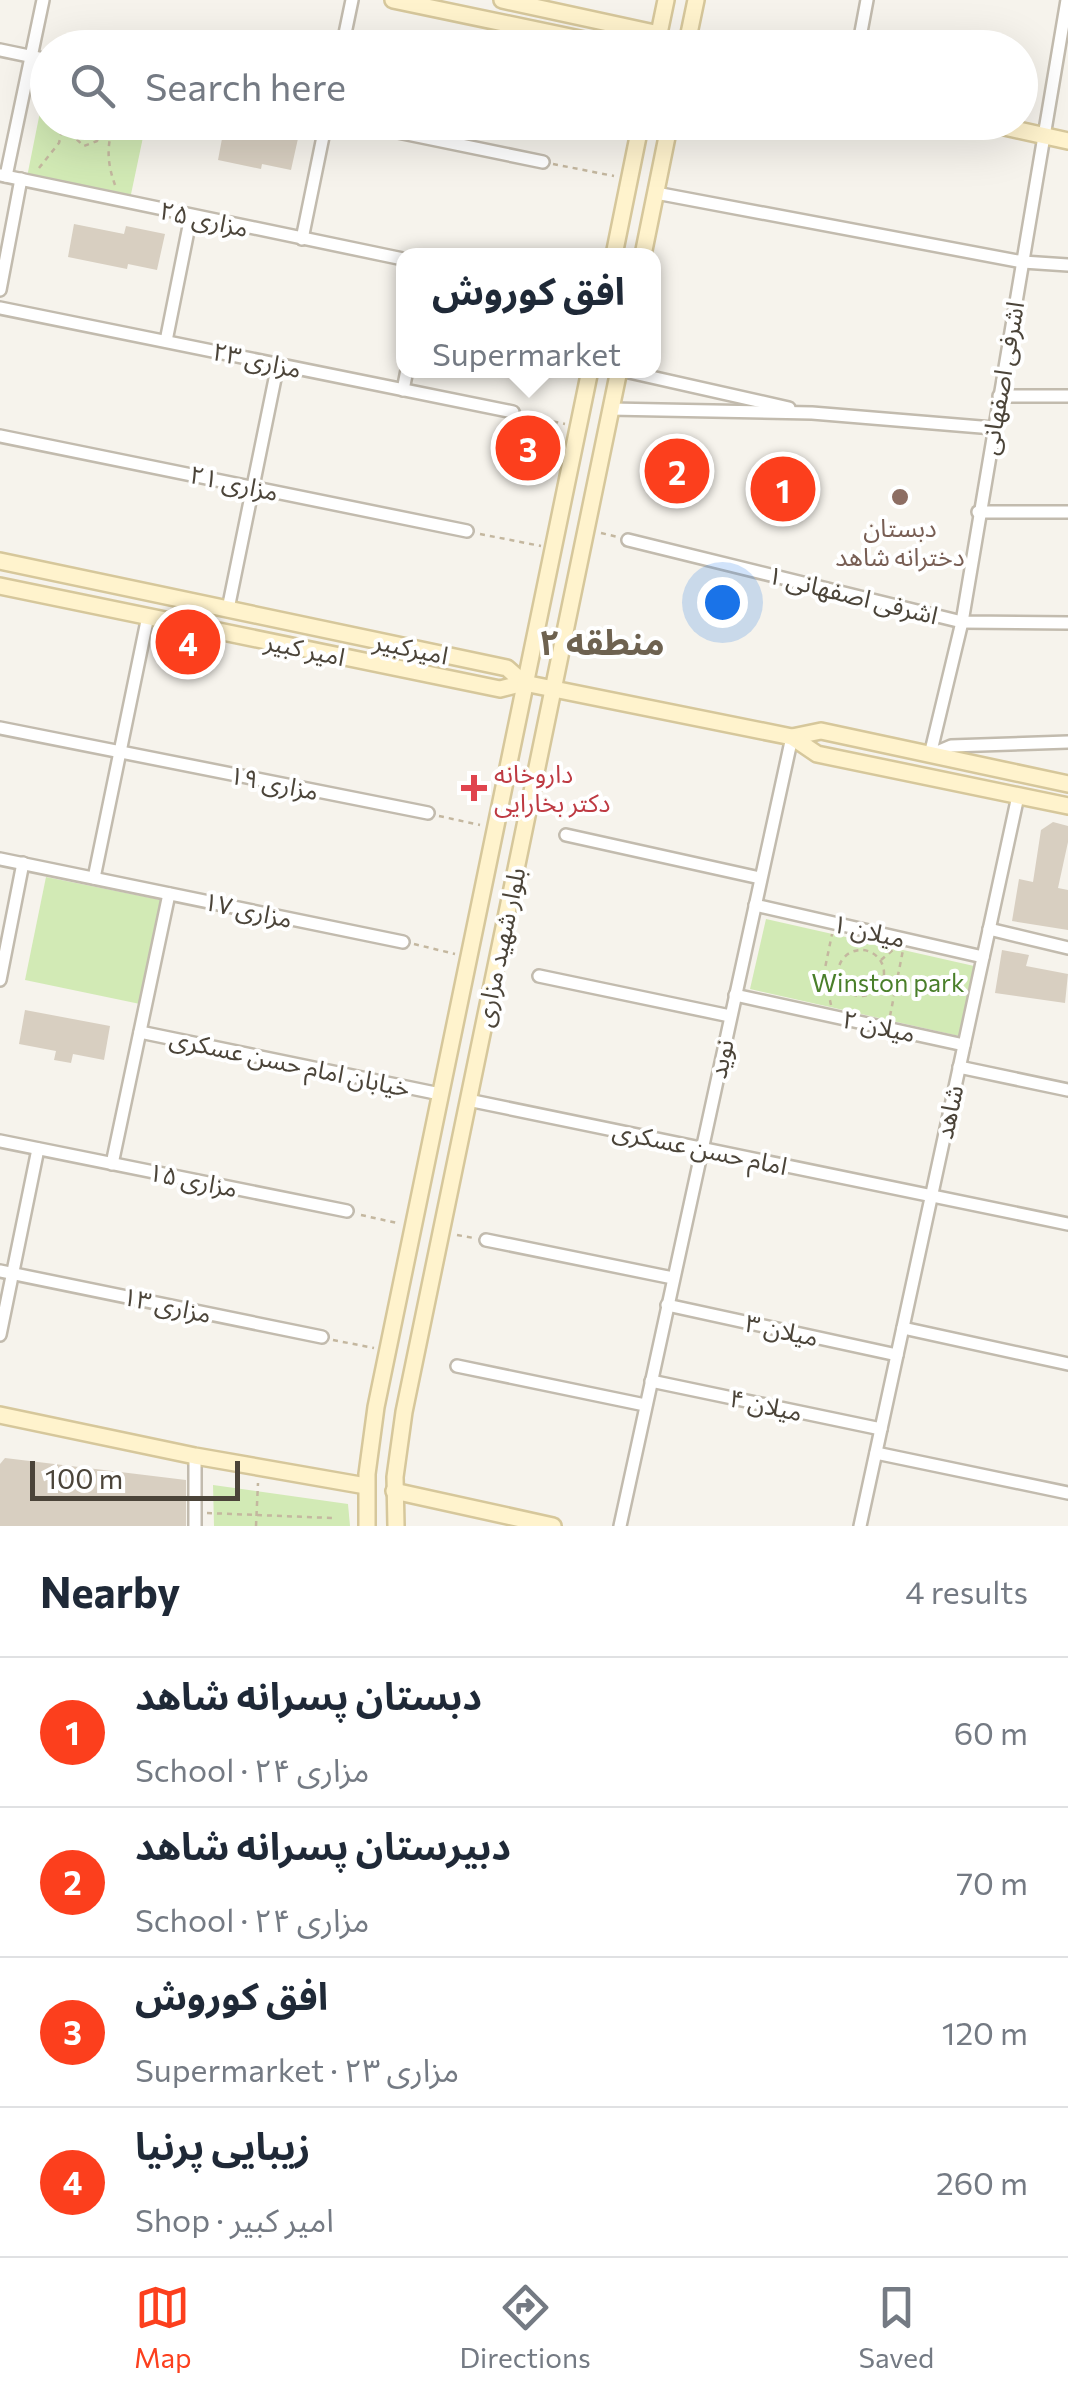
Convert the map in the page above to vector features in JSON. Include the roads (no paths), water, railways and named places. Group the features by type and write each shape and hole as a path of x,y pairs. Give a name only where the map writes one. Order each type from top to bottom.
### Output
{"main road":[{"path":"393,0 537,30"},
{"path":"502,0 616,30"},
{"path":"660,30 666,0"},
{"path":"690,30 696,0"},
{"path":"1038,135 1068,141"},
{"path":"616,248 638,140"},
{"path":"644,248 666,140"},
{"name":"بلوار شهید مزاری","path":"367,1526 366,1486 376,1407 588,378"},
{"name":"بلوار شهید مزاری","path":"396,1526 394,1491 404,1412 617,378"},
{"name":"امیرکبیر","path":"0,561 507,668 524,684"},
{"path":"49,596 54,572"},
{"name":"امیر کبیر","path":"0,586 500,689 524,684 552,689"},
{"path":"552,689 792,737 817,754 1068,806"},
{"path":"792,737 821,730 1068,784"},
{"path":"408,1246 436,1251"},
{"path":"0,1414 195,1456 366,1486"},
{"path":"394,1491 553,1526"}],"street":[{"path":"37,30 43,0"},
{"path":"346,30 352,0"},
{"path":"862,30 868,0"},
{"name":"اشرفی اصفهانی","path":"930,755 962,622 1067,0"},
{"path":"0,50 30,56"},
{"path":"3,175 30,64"},
{"path":"302,239 322,140"},
{"path":"436,140 543,162"},
{"name":"مزاری ۲۵","path":"3,175 396,258"},
{"path":"0,290 21,179"},
{"path":"656,193 1023,262 1068,266"},
{"path":"166,342 192,216"},
{"name":"مزاری ۲۳","path":"0,308 513,412"},
{"path":"228,609 278,364"},
{"path":"404,390 406,378"},
{"path":"654,378 812,414"},
{"path":"999,396 1068,396"},
{"path":"610,409 812,414 993,428"},
{"name":"مزاری ۲۱","path":"0,436 467,531"},
{"path":"978,512 1068,512"},
{"name":"اشرفی اصفهانی ۱","path":"628,540 962,622 1068,622"},
{"path":"94,878 148,616"},
{"name":"مزاری ۱۹","path":"0,728 428,813"},
{"name":"نوید","path":"620,1526 792,737"},
{"path":"930,755 951,746 1068,742"},
{"name":"شاهد","path":"860,1526 1018,796"},
{"path":"566,836 760,878"},
{"name":"مزاری ۱۷","path":"0,859 403,942"},
{"path":"0,980 22,864"},
{"path":"112,1164 169,894"},
{"name":"میلان ۱","path":"754,905 983,956"},
{"path":"989,929 1068,948"},
{"path":"539,976 730,1016"},
{"name":"میلان ۲","path":"735,995 964,1045"},
{"name":"خیابان امام حسن عسکری","path":"140,1032 440,1094"},
{"path":"959,1067 1068,1090"},
{"name":"امام حسن عسکری","path":"468,1100 1068,1224"},
{"name":"مزاری ۱۵","path":"0,1141 347,1212"},
{"path":"0,1334 6,1272 38,1149"},
{"path":"486,1240 673,1278"},
{"name":"مزاری ۱۳","path":"6,1272 322,1337"},
{"name":"میلان ۳","path":"667,1305 897,1355"},
{"path":"902,1328 1068,1364"},
{"path":"458,1366 646,1405"},
{"name":"میلان ۴","path":"651,1381 880,1429"},
{"path":"876,1452 1068,1494"},
{"path":"195,1456 195,1520"}],"place":[{"name":"افق کوروش","path":"528,448"},
{"name":"دبیرستان پسرانه شاهد","path":"677,471"},
{"name":"دبستان پسرانه شاهد","path":"783,489"},
{"name":"دبستان دخترانه شاهد","path":"900,497"},
{"name":"زیبایی پرنیا","path":"188,642"},
{"name":"داروخانه دکتر بخارایی","path":"474,788"}],"district":[{"name":"منطقه ۲","path":"602,643"}],"park label":[{"name":"Winston park","path":"888,983"}]}
